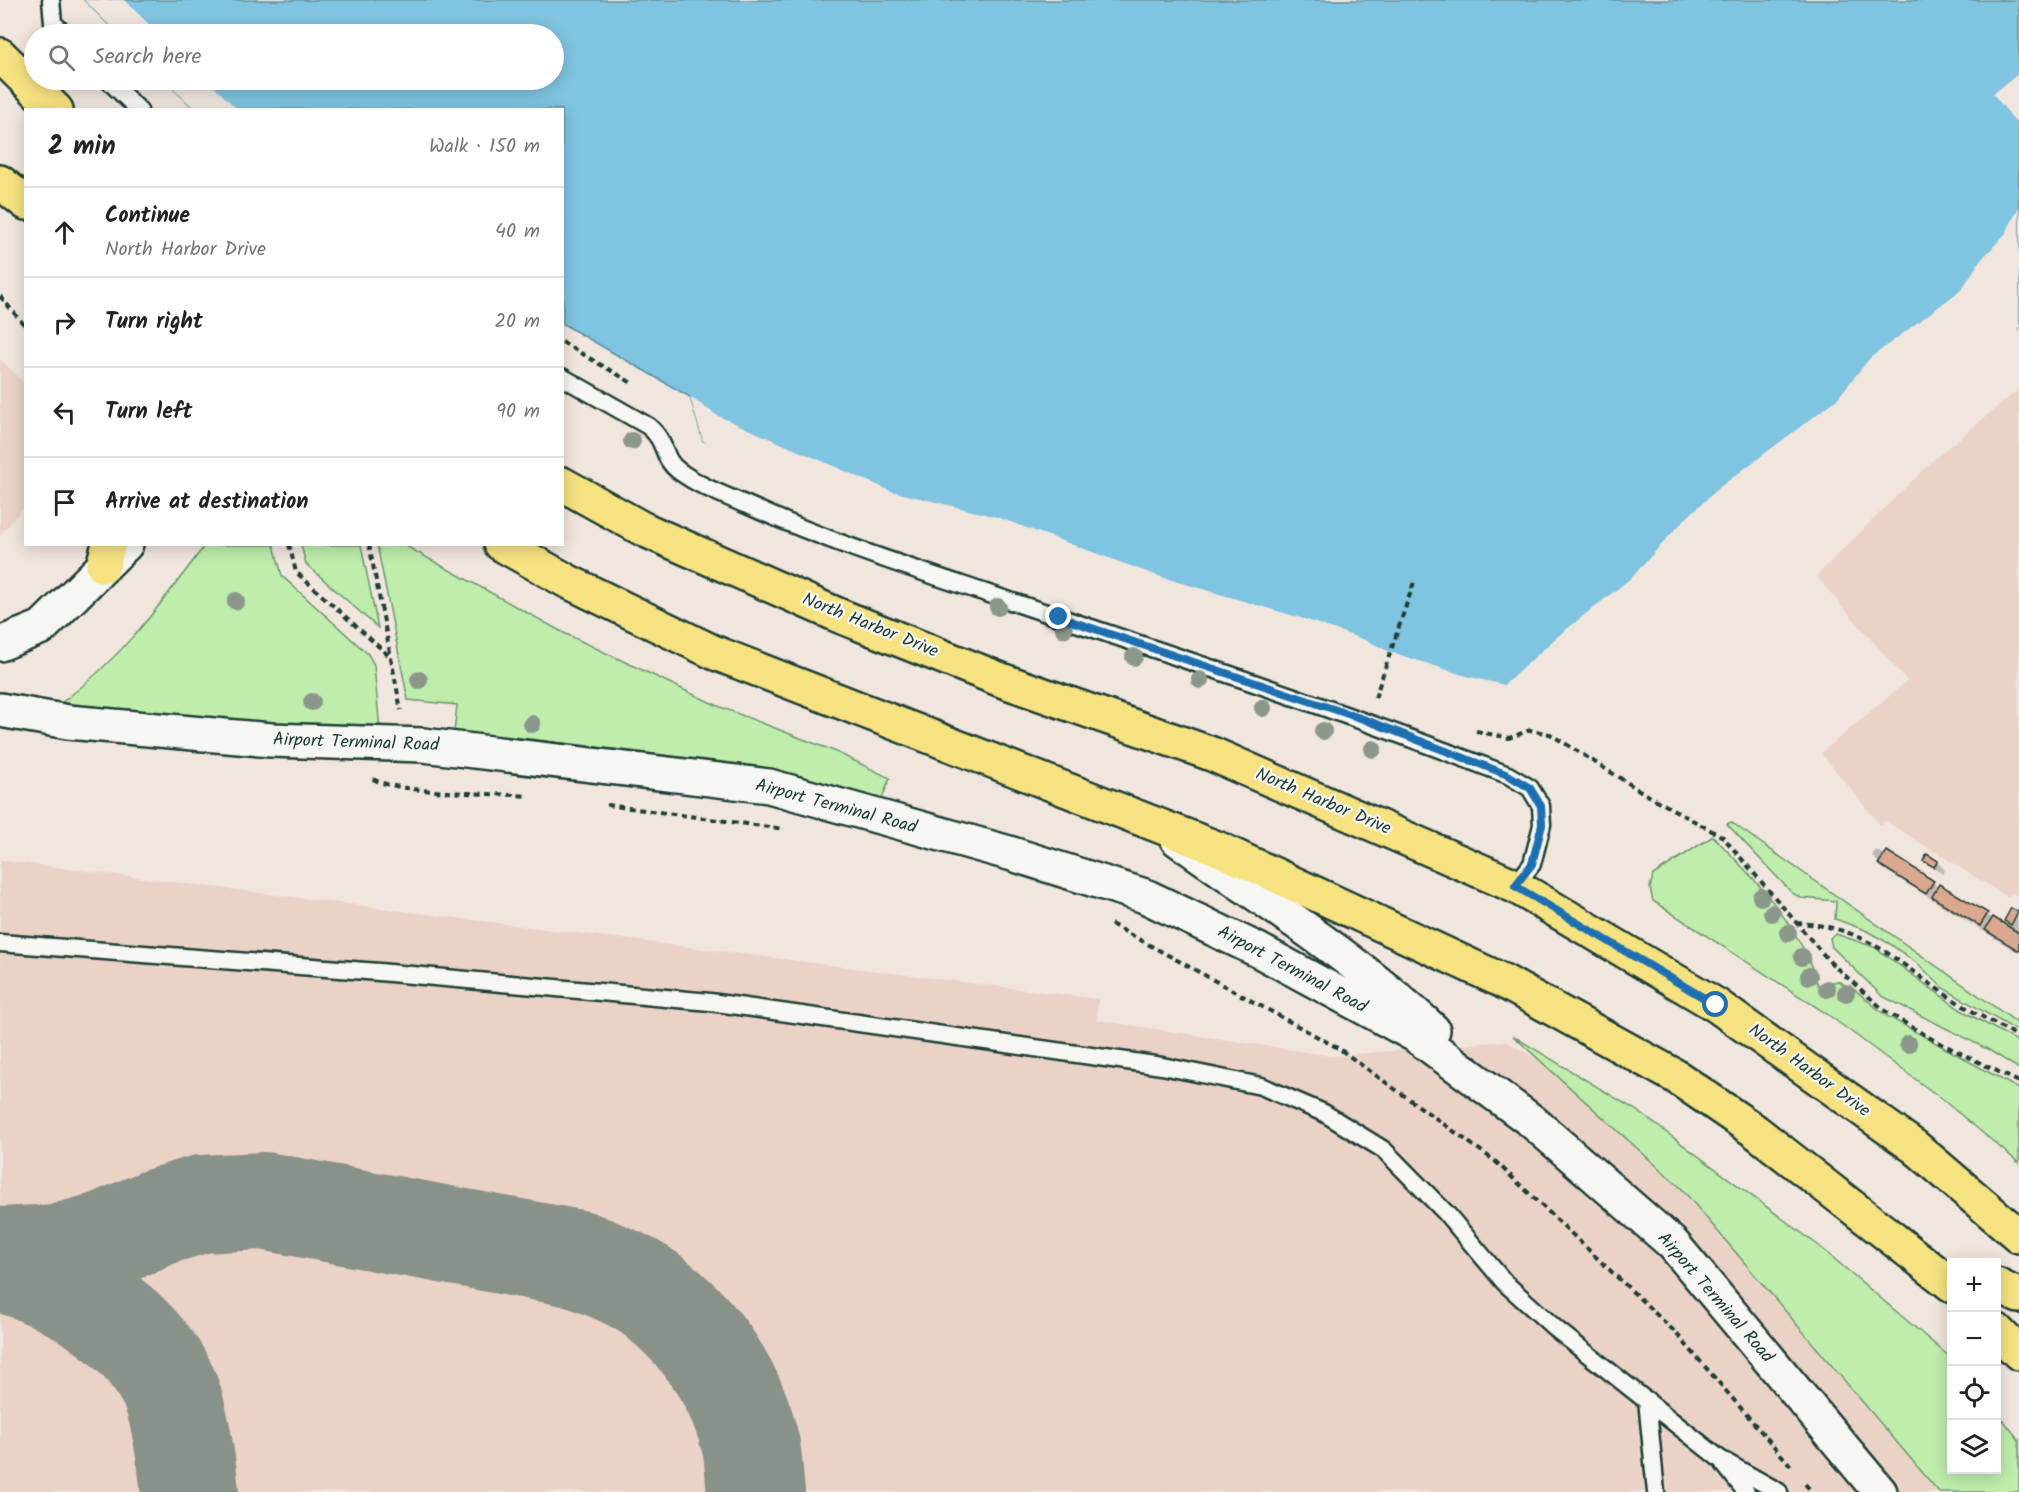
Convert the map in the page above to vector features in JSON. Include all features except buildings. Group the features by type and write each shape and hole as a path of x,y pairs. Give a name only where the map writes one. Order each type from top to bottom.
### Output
{"main road":[{"path":"0,55 24,79"},
{"path":"36,90 54,108"},
{"path":"0,182 24,201"},
{"name":"North Harbor Drive","path":"564,485 643,529 840,616 1004,681 1212,754 1515,886 1716,1005 1914,1147 2019,1236"},
{"path":"505,546 567,581 713,652 1220,849 1503,981 1676,1076 1755,1131 1874,1221 1947,1281"},
{"path":"0,644 42,627 113,552"},
{"name":"Airport Terminal Road","path":"0,710 68,722 259,739 423,744 769,786 1009,853 1145,896 1258,950 1415,1035 1533,1122"},
{"name":"Airport Terminal Road","path":"1156,824 1407,1006 1533,1122 1672,1244 1880,1492"},
{"path":"1874,1221 1947,1260"},
{"path":"2001,1287 2019,1296"},
{"path":"2001,1335 2019,1353"}],"lane":[{"path":"51,0 54,24"},
{"path":"118,90 137,108"},
{"path":"564,378 648,426 661,437 667,458 676,470 694,481 782,521 888,561 1366,720 1508,775 1530,788 1541,806 1542,825 1532,864 1515,886"},
{"path":"0,943 378,972 711,1002 1162,1066 1262,1086 1324,1113 1384,1150 1446,1213 1505,1283 1556,1329 1720,1459 1779,1492"},
{"path":"1647,1401 1656,1492"},
{"path":"1720,1459 1746,1492"}],"path":[{"path":"0,296 24,325"},
{"path":"290,546 296,572 388,654"},
{"path":"369,546 388,654 401,712 411,712"},
{"path":"1375,699 1414,582"},
{"path":"381,784 540,796"},
{"path":"598,804 785,829"},
{"path":"1101,919 1338,1048 1495,1161 1675,1332 1792,1468"},
{"path":"1796,923 1824,924 1882,947 1950,998 2019,1037"},
{"path":"1798,1476 1812,1492"}],"shaded area":[{"path":"0,359 24,383 24,507 0,535"},
{"path":"2019,389 2019,896 2012,893 2007,897 1885,821 1881,826 1821,753 1907,681 1816,576 1932,461"},
{"path":"0,860 1098,999 1097,1020 1332,1056 1506,1041 1684,1147 1947,1464 1947,1474 2001,1474 2001,1420 2019,1438 2019,1492 0,1492"}],"green space":[{"path":"204,546 274,546 282,576 368,654 374,665 380,730 215,724 61,703 103,668 156,609"},
{"path":"301,546 361,546 378,628 306,564"},
{"path":"377,546 406,546 564,633 718,706 834,751 890,778 881,801 656,756 571,744 454,733 457,705 408,700"},
{"path":"1731,822 2019,1024 2019,1032 1943,988 1918,964 1890,944 1865,930 1835,919 1836,901 1801,898 1792,893 1727,824"},
{"path":"1713,836 1785,919 1806,954 1818,985 1838,981 1855,990 1885,1015 2019,1089 2019,1163 1938,1096 1827,1014 1653,901 1650,888 1653,875"},
{"path":"1836,934 1874,947 1961,1010 2019,1042 2019,1069 1989,1050 1882,996 1832,947 1830,938"},
{"path":"1513,1036 1639,1112 1818,1245 1947,1355 1947,1474 2001,1474 2001,1417 2019,1440 2019,1492 1939,1492 1681,1188"}],"water":[{"path":"84,0 2019,0 2019,330 1909,363 1756,477 1532,670 1506,703 871,501 703,441 690,397 564,325 564,108 194,108 175,90 564,90 564,24 108,24"}],"pier":[{"path":"84,0 124,0 149,24 108,24"},
{"path":"2019,73 2019,126 1993,94"},
{"path":"175,90 217,90 236,108 194,108"},
{"path":"2019,207 2019,334 1988,358 1910,366 1757,479 1535,672 1530,693 1507,706 1439,691 1370,665 1168,603 870,504 721,450 703,441 690,397 718,416 891,491 997,517 1158,576 1301,618 1368,641 1388,651 1466,676 1504,685 1558,636 1631,578 1683,521 1720,487 1836,400 1870,358 1961,290 1980,261 2006,233"}],"taxiway":[{"path":"0,1256 59,1253 106,1240 159,1217 201,1204 264,1201 578,1259 618,1276 656,1298 689,1329 703,1346 728,1383 745,1425 752,1452 756,1492"},
{"path":"0,1262 48,1280 94,1305 134,1338 151,1358 165,1380 174,1404 190,1492"}],"route":[{"path":"1059,617 1366,720 1508,775 1530,788 1541,806 1542,825 1532,864 1515,886 1647,961 1716,1005"}]}
